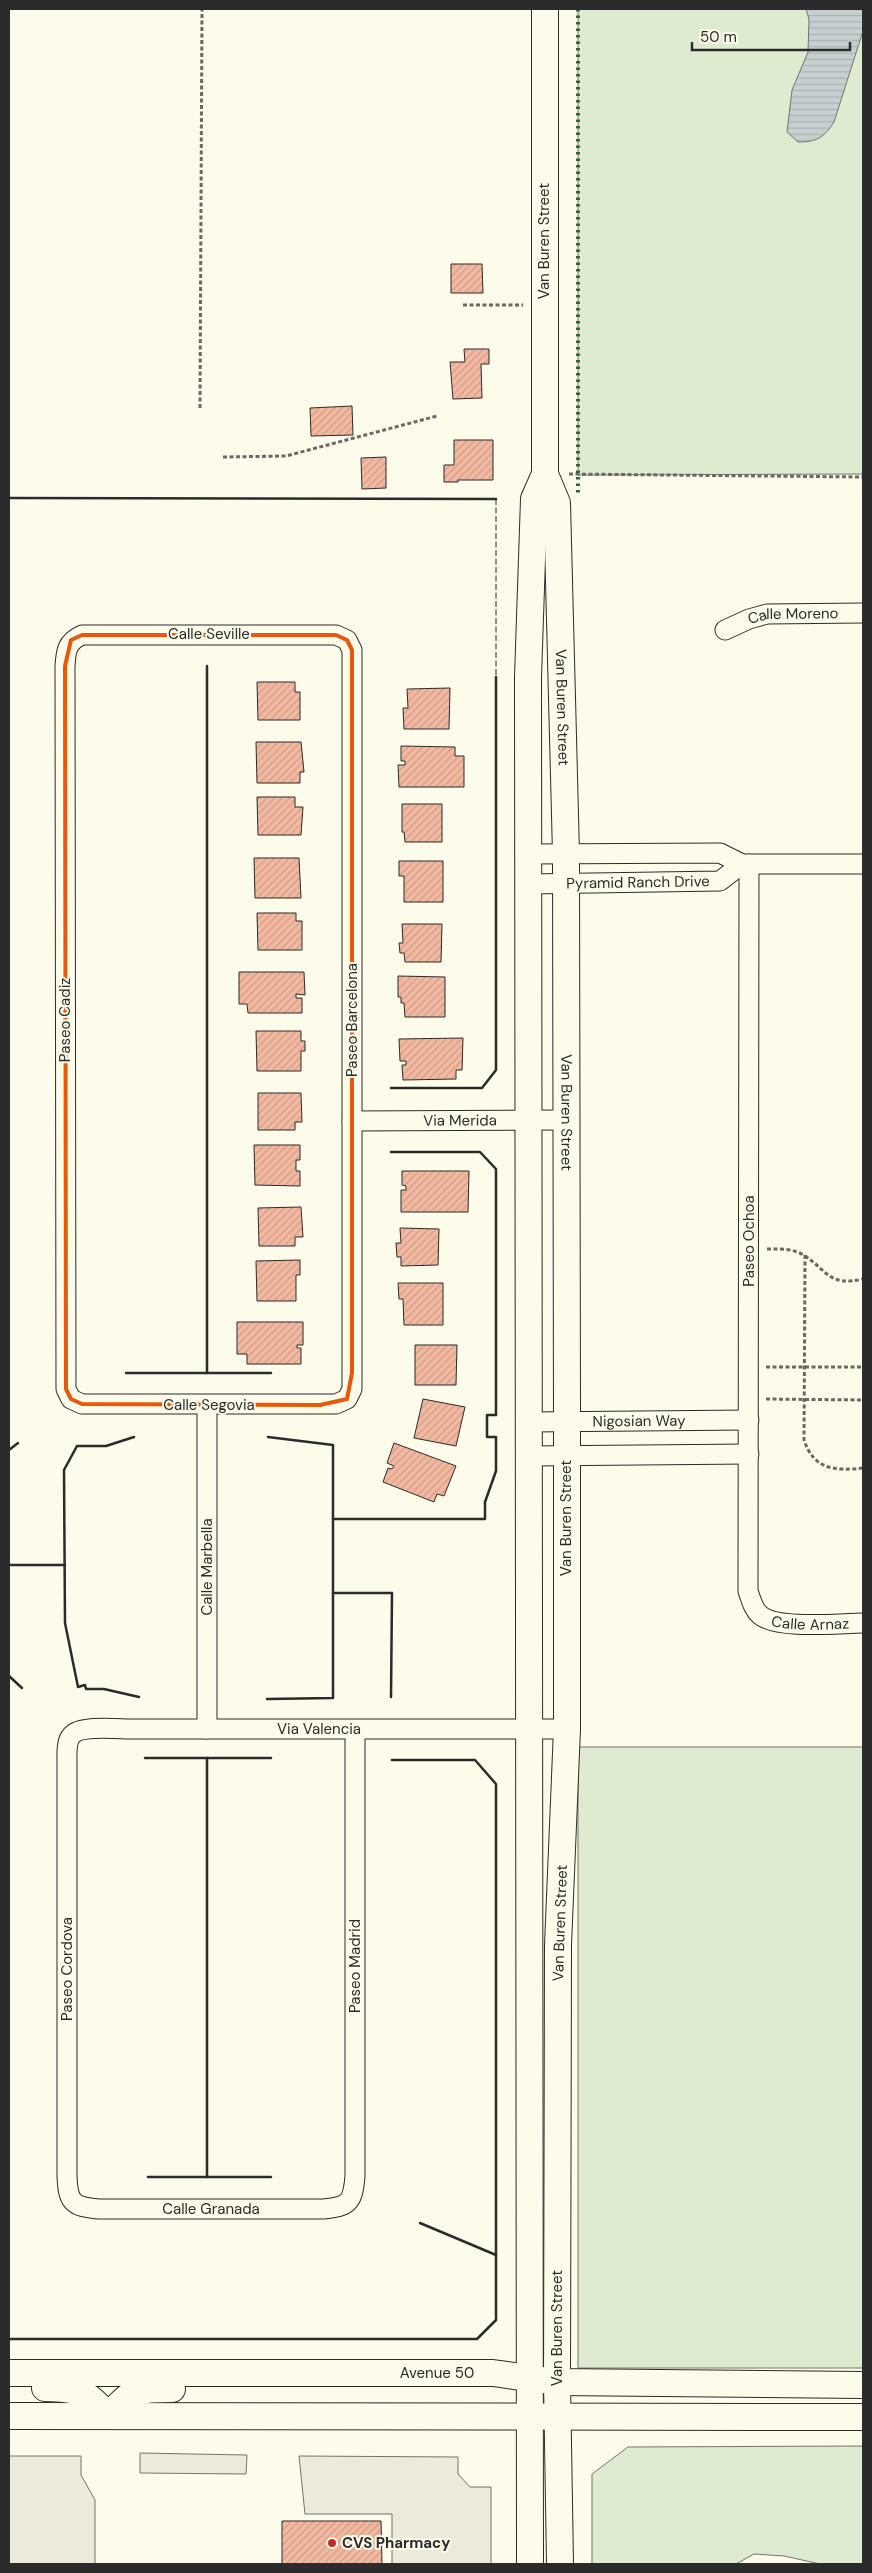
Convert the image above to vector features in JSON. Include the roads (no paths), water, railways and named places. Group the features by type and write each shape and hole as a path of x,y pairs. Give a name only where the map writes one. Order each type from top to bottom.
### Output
{"street":[{"name":"Van Buren Street","path":"545,9 545,474 557,503 566,854 566,1729 558,1945 557,2418 560,2564"},
{"name":"Van Buren Street","path":"530,2564 528,677 534,499 545,474"},
{"name":"Calle Moreno","path":"725,630 748,619 767,614 863,613"},
{"name":"Calle Seville","path":"71,640 82,635 98,634 320,634 336,635 347,640"},
{"name":"Paseo Cadiz","path":"71,640 66,650 65,666 65,1373 66,1389 71,1399"},
{"name":"Paseo Barcelona","path":"347,640 352,650 352,1389 347,1399"},
{"name":"Pyramid Ranch Drive","path":"528,854 720,853 745,864 863,864"},
{"name":"Pyramid Ranch Drive","path":"529,884 720,881 745,864"},
{"name":"Paseo Ochoa","path":"745,864 749,1420 748,1590 753,1605 760,1615"},
{"name":"Via Merida","path":"352,1121 566,1120"},
{"name":"Calle Segovia","path":"71,1399 90,1405 328,1405 347,1399"},
{"name":"Calle Marbella","path":"206,1405 206,1729"},
{"name":"Nigosian Way","path":"530,1422 567,1420 749,1420"},
{"path":"530,1456 748,1454"},
{"name":"Calle Arnaz","path":"760,1615 774,1622 863,1623"},
{"name":"Via Valencia","path":"72,1735 83,1729 566,1729"},
{"name":"Paseo Madrid","path":"349,2203 354,2192 355,2176 355,1729"},
{"name":"Paseo Cordova","path":"72,1735 68,1745 66,1761 66,2176 68,2192 72,2203"},
{"name":"Calle Granada","path":"72,2203 83,2208 338,2208 349,2203"},
{"name":"Avenue 50","path":"9,2373 499,2373 557,2382 863,2385"},
{"path":"108,2416 123,2399 142,2389 266,2390 353,2373"},
{"path":"9,2388 75,2388 92,2399 108,2416"},
{"path":"9,2416 863,2417"}],"place":[{"name":"CVS Pharmacy","path":"332,2543"}]}
